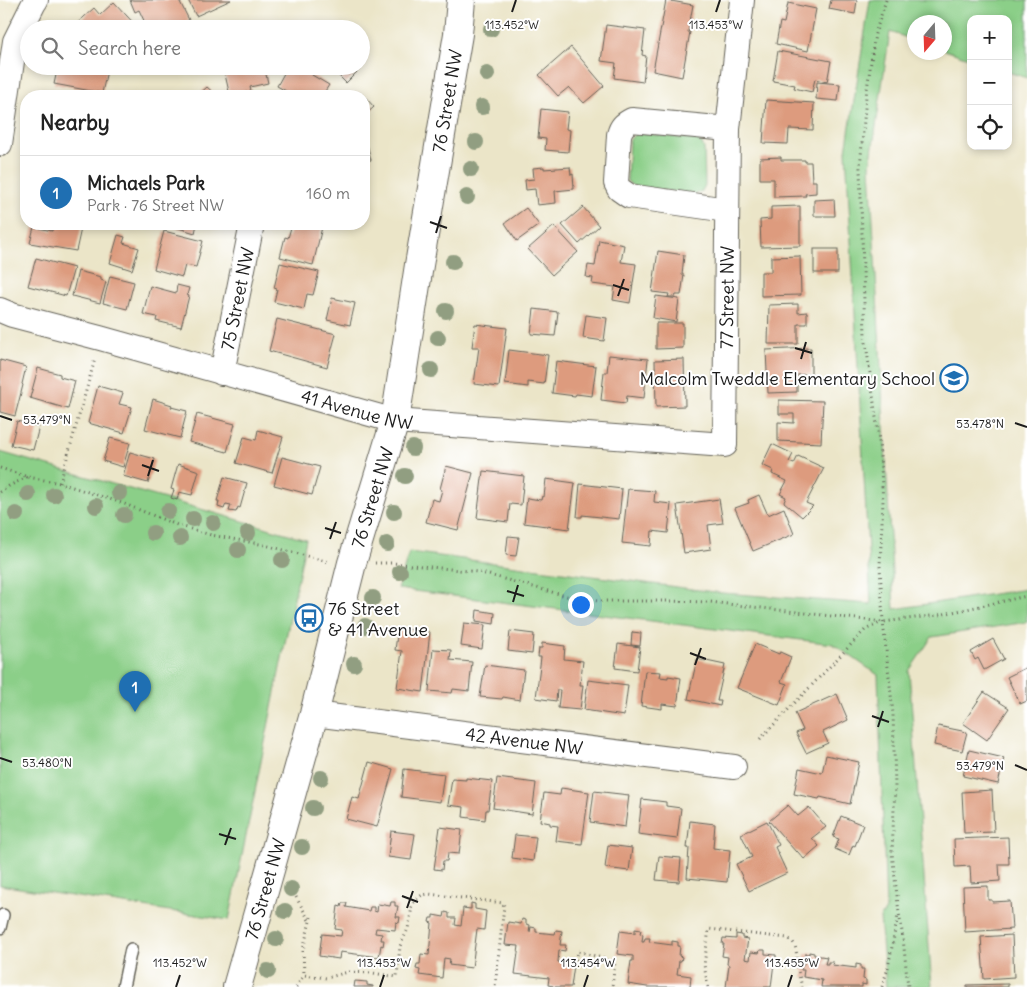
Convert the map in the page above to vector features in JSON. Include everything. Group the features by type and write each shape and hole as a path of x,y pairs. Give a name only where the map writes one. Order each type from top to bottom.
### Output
{"street":[{"path":"26,20 36,0"},
{"name":"76 Street NW","path":"237,987 314,714 352,563 395,421 458,34 461,0"},
{"name":"77 Street NW","path":"725,445 728,129 742,0"},
{"path":"0,144 15,41 20,31"},
{"path":"727,210 629,196 619,189 616,183 619,135 621,128 632,120 728,129"},
{"name":"75 Street NW","path":"222,373 251,230"},
{"name":"41 Avenue NW","path":"0,310 12,315 395,421 725,445"},
{"name":"42 Avenue NW","path":"314,714 734,767"}],"lane":[{"path":"0,928 3,914"},
{"path":"123,987 131,949"}],"path":[{"path":"886,0 875,34 872,52 860,168 865,336 879,440 883,501 880,566 883,622 893,713 895,787 892,853 908,987"},
{"path":"60,483 100,338"},
{"path":"0,468 28,477 60,483 122,503 177,525 211,535 326,561 393,563 478,572 570,597 598,600 710,602 883,622 939,616 1027,596"},
{"path":"0,492 28,477"},
{"path":"760,739 865,630 883,622"},
{"path":"304,975 330,978 348,972 373,973 397,977 400,946 408,929 412,907 419,896 429,894 503,903 495,987"},
{"path":"296,897 310,922"},
{"path":"882,987 888,968 899,912"},
{"path":"296,987 304,975 303,950 311,916"},
{"path":"708,987 704,965 709,929 792,940 796,946 802,987"},
{"path":"576,960 578,951 615,962 612,987"}],"green space":[{"path":"870,0 1027,0 1027,78 1012,73 1012,15 967,15 967,58 952,52 952,15 907,15 907,38 890,32 870,166 894,609 1027,589 1027,622 932,637 909,671 932,987 886,987 880,918 886,910 878,675 833,644 398,589 409,552 722,593 871,604 846,151"},
{"path":"640,133 697,140 702,144 704,148 705,185 702,191 695,194 634,187 627,181 629,142 633,136"},
{"path":"0,452 306,539 229,920 0,885"}],"building":[{"path":"130,0 179,0 189,20 144,20 139,10 135,12"},
{"path":"188,0 231,0 196,16"},
{"path":"666,0 693,5 682,77 653,71"},
{"path":"831,0 857,0 855,14 829,9"},
{"path":"114,2 131,20 81,20 94,8 100,15"},
{"path":"788,3 816,9 808,51 776,44 780,22 784,23"},
{"path":"606,25 645,30 642,55 646,56 643,82 614,78 616,63 601,61"},
{"path":"571,47 604,86 584,103 569,87 558,96 539,75"},
{"path":"778,51 831,61 827,82 815,79 812,92 794,88 795,85 773,81"},
{"path":"56,75 106,75 103,90 86,90 54,84"},
{"path":"225,75 266,75 268,83 250,87 251,90 229,90"},
{"path":"283,75 312,75 329,85 326,90 284,90 277,86"},
{"path":"338,75 354,75 346,83"},
{"path":"817,82 840,84 838,101 816,99"},
{"path":"766,100 814,103 813,130 789,129 788,144 763,143"},
{"path":"370,102 374,107 370,111"},
{"path":"541,109 568,112 566,129 570,130 568,152 545,150 546,139 538,138"},
{"path":"781,157 781,160 805,160 805,162 811,162 812,181 816,181 816,193 805,194 806,196 774,197 774,179 760,179 760,158"},
{"path":"544,167 544,169 570,167 571,175 573,174 574,189 555,191 556,203 537,205 535,189 526,190 525,180 534,179 533,168"},
{"path":"834,199 835,216 814,216 814,200"},
{"path":"800,206 800,246 761,247 760,220 771,219 771,207"},
{"path":"583,207 599,226 579,244 562,225"},
{"path":"526,208 539,225 517,241 505,223"},
{"path":"554,226 578,252 552,275 528,249"},
{"path":"33,230 81,230 76,251 30,243"},
{"path":"185,230 196,230 195,233"},
{"path":"290,230 321,230 313,265 280,257 285,237 288,238"},
{"path":"164,231 203,241 196,267 185,265 182,277 154,269"},
{"path":"118,235 125,237 123,243 139,248 132,270 110,263"},
{"path":"599,240 624,245 621,262 636,264 630,303 613,300 615,287 592,284 593,278 586,277 588,265 595,266"},
{"path":"814,249 838,249 838,273 814,273"},
{"path":"658,251 684,255 681,295 668,297 669,294 652,292"},
{"path":"800,256 801,295 761,296 761,272 771,272 771,257"},
{"path":"36,258 74,268 66,296 28,286"},
{"path":"280,263 319,272 313,295 307,294 304,309 274,302 277,289 274,288"},
{"path":"78,271 101,277 101,280 106,282 100,303 72,296"},
{"path":"110,276 134,282 127,309 103,303"},
{"path":"177,285 189,288 187,295 189,296 181,327 156,321 157,317 143,314 150,286 176,293"},
{"path":"656,296 679,299 676,322 653,318"},
{"path":"332,298 355,303 350,325 327,320"},
{"path":"798,304 798,313 807,312 807,324 798,324 798,344 768,344 769,305"},
{"path":"534,309 558,312 555,336 531,334"},
{"path":"586,315 607,318 604,341 583,338"},
{"path":"277,319 336,334 327,367 269,351"},
{"path":"656,323 683,323 683,348 656,349"},
{"path":"475,324 507,328 499,387 474,384 479,347 472,347"},
{"path":"811,348 811,374 797,375 797,392 768,393 766,350"},
{"path":"509,350 548,355 544,384 528,382 528,387 505,384"},
{"path":"609,355 648,359 644,398 627,396 626,403 601,400 604,372 607,372"},
{"path":"684,359 685,406 656,407 655,360"},
{"path":"0,360 26,367 15,416 0,412"},
{"path":"556,361 596,366 592,396 552,393"},
{"path":"38,368 60,374 60,377 75,381 68,409 30,398"},
{"path":"98,386 123,393 119,404 132,407 124,433 88,423"},
{"path":"153,399 172,405 171,407 187,411 180,438 145,429"},
{"path":"779,400 823,401 821,443 778,441 778,422 794,423 794,414 779,414"},
{"path":"197,414 235,424 227,452 189,442"},
{"path":"17,421 39,427 33,450 11,445"},
{"path":"258,430 283,437 272,473 236,463 244,437 256,440"},
{"path":"110,438 130,443 123,467 103,461"},
{"path":"772,444 793,454 789,462 794,464 798,456 824,468 806,503 813,506 802,517 784,502 786,497 780,494 787,481 772,474 773,470 762,465"},
{"path":"130,452 155,459 148,483 123,476"},
{"path":"282,457 320,467 312,495 274,485"},
{"path":"178,464 199,471 192,495 179,492 177,500 171,498 174,490 171,489"},
{"path":"446,466 473,473 458,530 426,522 432,499 439,501"},
{"path":"483,471 524,476 521,505 510,504 508,522 477,518"},
{"path":"224,477 247,483 240,508 238,507 236,512 229,511 231,505 226,504 224,509 218,507 219,501 217,501"},
{"path":"546,479 575,483 569,529 524,523 527,498 541,500 542,496 544,497"},
{"path":"580,484 622,489 619,519 582,515 582,517 577,517"},
{"path":"628,489 655,491 654,502 671,504 668,533 652,531 651,546 622,543"},
{"path":"759,495 768,515 784,508 794,534 753,551 735,508 749,503 748,500"},
{"path":"719,499 723,523 708,525 711,549 684,553 677,505"},
{"path":"508,536 519,537 516,556 506,555"},
{"path":"477,610 495,613 494,624 476,621"},
{"path":"464,623 485,625 482,649 461,646"},
{"path":"398,628 430,632 423,692 397,688 402,651 395,650"},
{"path":"510,631 534,634 532,654 508,651"},
{"path":"632,632 641,633 640,646 631,645"},
{"path":"993,639 1004,659 984,670 978,658 975,660 971,652"},
{"path":"542,643 565,646 564,659 583,661 580,685 583,685 580,710 558,708 560,690 557,690 556,701 536,698 541,657 538,657 539,648 542,648"},
{"path":"618,644 640,647 637,671 615,668"},
{"path":"755,644 791,657 781,682 787,684 779,705 737,688"},
{"path":"433,649 451,650 450,660 472,662 469,691 453,689 452,693 429,691"},
{"path":"697,659 725,665 717,701 721,701 720,706 688,699"},
{"path":"485,665 524,670 520,700 503,697 502,699 480,697"},
{"path":"1027,667 1027,701 1020,704 1007,677"},
{"path":"645,671 661,672 660,677 681,678 677,706 662,704 662,709 641,706"},
{"path":"588,680 628,685 624,716 584,710"},
{"path":"984,692 1009,708 987,740 963,723"},
{"path":"837,694 848,720 823,732 828,743 806,753 796,733 803,730 795,713"},
{"path":"938,726 967,732 962,751 934,745"},
{"path":"969,750 1004,758 998,784 963,776"},
{"path":"826,755 859,762 850,804 820,797 819,799 794,794 799,768 822,773"},
{"path":"369,762 393,769 377,827 346,819 352,797 359,799"},
{"path":"404,769 444,774 440,802 401,797"},
{"path":"466,778 492,781 485,820 463,817 464,807 448,805 452,779 466,780"},
{"path":"497,778 536,783 532,814 493,808"},
{"path":"561,788 589,792 582,844 556,841 558,826 540,821 544,793 560,795"},
{"path":"992,790 994,832 964,833 962,792"},
{"path":"594,791 629,795 625,827 590,822"},
{"path":"642,799 666,802 666,806 681,808 677,839 638,834"},
{"path":"788,805 798,816 809,807 826,827 812,838 819,846 804,859 769,821"},
{"path":"841,816 863,825 855,846 853,845 849,855 835,849 839,839 833,837"},
{"path":"690,821 715,824 713,848 730,850 727,882 687,878 689,848 687,848"},
{"path":"767,821 779,845 775,847 787,873 749,891 736,864 752,857 741,834"},
{"path":"440,827 462,830 459,854 448,853 447,861 443,861 442,870 434,869"},
{"path":"391,831 415,834 411,860 388,857"},
{"path":"515,835 536,837 533,861 512,858"},
{"path":"1008,837 1009,864 999,864 1000,881 971,883 970,866 955,867 954,839"},
{"path":"608,845 632,848 629,871 605,868"},
{"path":"659,856 681,858 679,882 656,880"},
{"path":"988,886 988,900 992,900 992,902 1010,901 1012,929 965,932 963,887"},
{"path":"391,902 395,902 395,906 398,906 396,917 400,917 399,923 396,922 395,930 376,928 375,933 382,934 381,940 384,940 379,957 340,952 339,959 319,956 322,934 341,936 342,930 335,929 338,906 341,907 342,903 347,903 346,907 369,911 370,907 374,907 374,911 377,912 378,904 390,906"},
{"path":"471,903 475,904 475,909 486,911 484,930 477,929 472,968 449,965 450,959 444,958 442,978 419,975 420,970 416,969 417,964 420,964 421,954 429,955 432,923 429,922 430,918 433,918 433,915 444,917 445,912 449,913 449,918 456,918 455,925 461,926 463,908 471,909"},
{"path":"522,919 526,920 526,924 530,925 529,932 531,927 536,928 536,932 555,934 556,930 562,931 560,945 566,945 565,951 559,950 558,962 574,965 571,987 552,987 548,985 549,978 515,974 519,946 505,945 508,922 521,924"},
{"path":"635,929 641,930 640,933 643,934 642,942 644,942 645,938 650,938 649,942 672,945 672,941 678,942 678,946 680,946 679,956 682,957 681,961 679,961 677,974 691,976 690,987 647,987 628,984 633,956 617,954 620,931 635,933"},
{"path":"736,934 748,939 745,959 750,960 751,952 759,953 760,950 765,950 765,954 776,955 777,963 774,963 771,987 726,987 729,965 727,964 728,957 722,956 723,938 736,939"},
{"path":"1012,935 1014,977 984,979 981,937"},
{"path":"809,952 814,953 814,955 827,957 825,964 833,962 832,965 856,968 856,964 861,965 861,969 864,969 863,979 866,980 866,985 862,984 862,987 821,987 822,980 803,977 804,970 801,970 802,964 804,964 805,954 809,954"},
{"path":"355,981 367,982 367,985 373,987 354,987"},
{"path":"1008,984 1008,987 967,987 967,985"}],"place":[{"name":"Malcolm Tweddle Elementary School","path":"954,378"},
{"name":"76 Street & 41 Avenue","path":"309,618"},
{"name":"Michaels Park","path":"135,712"}]}
